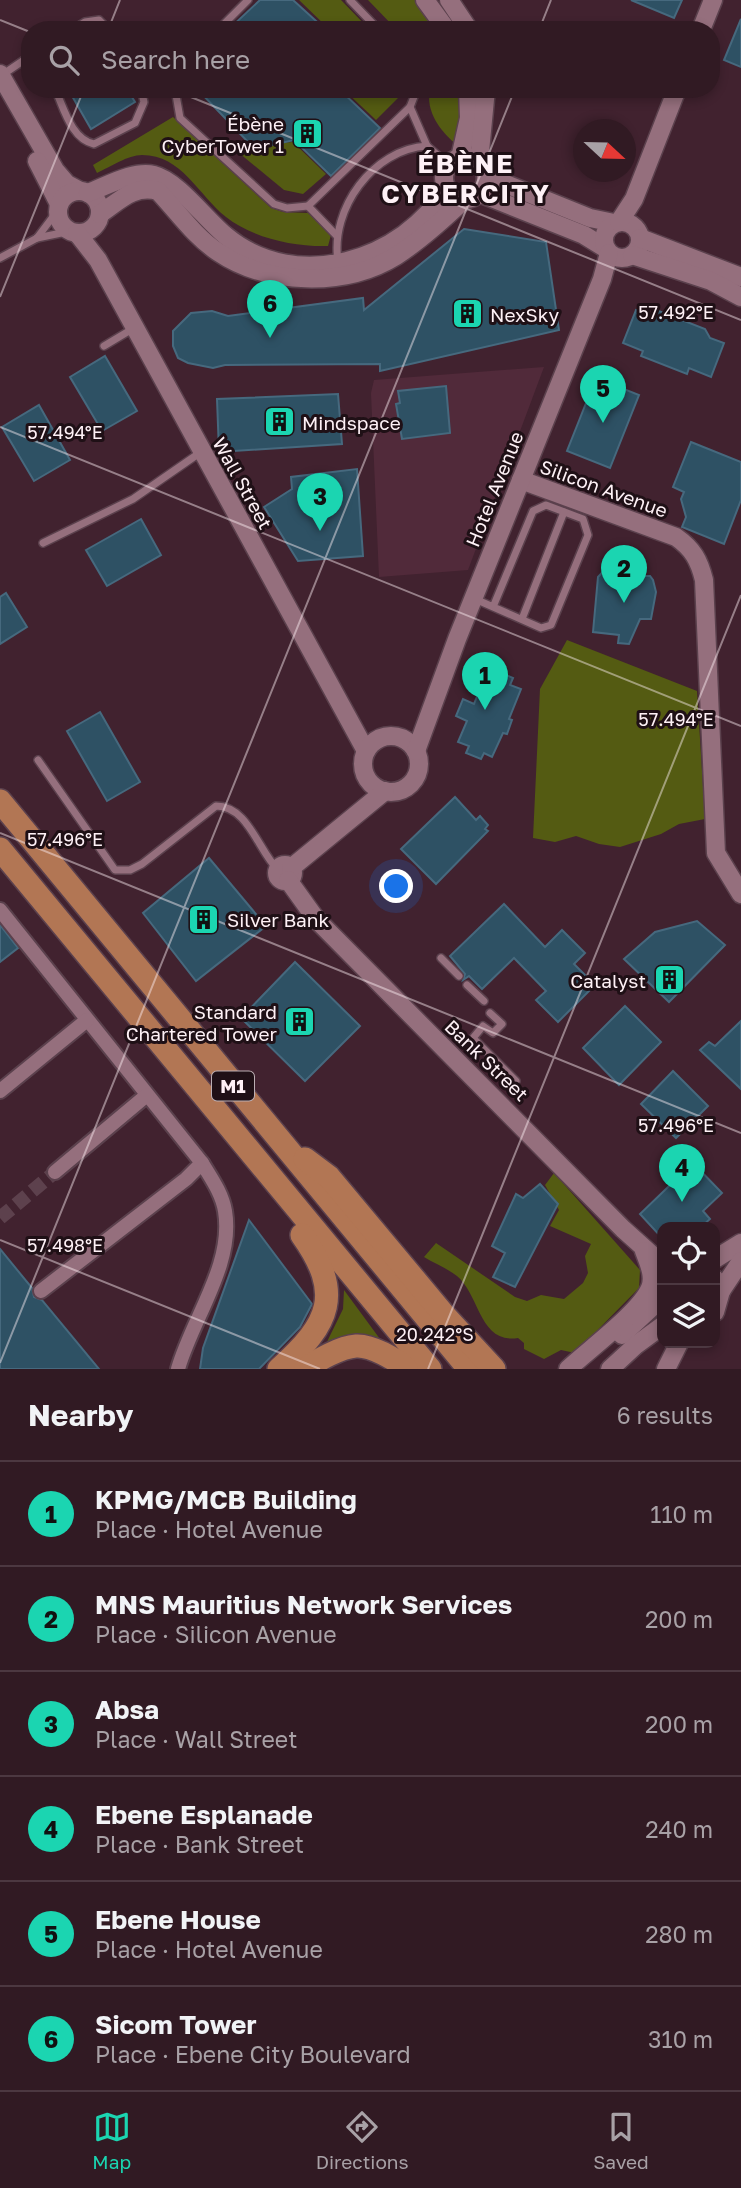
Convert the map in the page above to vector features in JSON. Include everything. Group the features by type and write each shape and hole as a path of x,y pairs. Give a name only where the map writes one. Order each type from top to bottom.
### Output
{"highway":[{"name":"M1","path":"0,800 277,1139 470,1369"},
{"name":"M1","path":"0,849 430,1369"},
{"path":"228,1126 314,1251 326,1275 329,1295 315,1330 279,1369"},
{"path":"277,1139 329,1177 445,1316 494,1369"},
{"path":"306,1369 315,1362 356,1346 379,1353 406,1369"}],"street":[{"path":"425,0 440,21"},
{"path":"449,0 463,21"},
{"path":"705,21 713,0"},
{"path":"1,75 55,170 67,184 97,201 97,220"},
{"path":"0,95 59,207 61,223 74,232 97,220 128,194 140,188 151,189 158,191 216,251 244,267 292,277 395,257 472,196 482,169 486,98"},
{"path":"468,98 469,118 454,161 445,176 447,188 455,196 472,196 584,235 622,241 741,276"},
{"name":"Hotel Avenue","path":"416,751 520,480 602,279 622,241 634,199 673,98"},
{"path":"454,161 482,169 590,218 622,241 741,297"},
{"path":"59,207 67,195 137,174 160,177 227,238 247,250 286,264 344,269 401,238 423,220 447,188"},
{"name":"Wall Street","path":"97,220 97,260"},
{"name":"Wall Street","path":"74,232 97,260 355,725 380,742"},
{"name":"Silicon Avenue","path":"520,480 676,537 691,547 699,561 704,580 716,853 741,894"},
{"path":"385,791 370,783 363,767 380,742 428,716"},
{"path":"286,873 385,791 402,789 415,777 418,769 416,751 411,744 380,742"},
{"path":"361,810 366,776"},
{"name":"Bank Street","path":"286,873 316,919 657,1262"},
{"path":"0,910 202,1163 219,1190 225,1210 226,1234 214,1278 184,1346 178,1369"},
{"path":"0,1091 87,1020"},
{"path":"55,1172 147,1095"},
{"path":"41,1291 186,1180 202,1163"},
{"path":"720,1256 741,1243"},
{"path":"568,1369 624,1318 651,1287 651,1271 643,1248"},
{"path":"720,1283 741,1261"},
{"path":"582,1369 657,1302"},
{"path":"610,1369 657,1330"},
{"path":"184,1346 185,1369"},
{"path":"666,1369 676,1348"}],"lane":[{"path":"227,21 248,0"},
{"path":"350,0 370,21"},
{"path":"1,75 21,62"},
{"path":"59,98 77,136 93,144 135,123 144,102 143,98"},
{"path":"177,98 180,118 274,204 287,208 308,206 410,107 414,98"},
{"path":"410,107 427,146"},
{"path":"337,236 352,196 367,175 410,147 427,146 454,161"},
{"path":"308,206 337,236 344,269"},
{"path":"37,238 59,207"},
{"path":"0,258 37,238 74,232"},
{"path":"104,346 134,327"},
{"path":"43,543 132,499 202,452"},
{"path":"473,598 493,607 522,619 541,628 551,625 588,535 583,519 546,505 533,510 493,607"},
{"path":"522,619 565,512"},
{"path":"38,760 115,870 130,870 142,864 216,806 228,806 239,813 267,858 286,873"},
{"path":"441,958 459,976"},
{"path":"467,985 484,1001"},
{"path":"491,1013 502,1024 493,1033 483,1026 473,1038 516,1081"}],"shaded area":[{"path":"544,367 468,570 379,577 371,393 374,380"}],"green space":[{"path":"299,0 341,0 361,21 321,21"},
{"path":"368,0 417,0 433,21 388,21"},
{"path":"353,98 398,98 376,120"},
{"path":"429,98 463,98 464,110 458,146 436,121"},
{"path":"173,117 271,208 283,212 308,213 331,235 328,246 288,243 249,231 226,217 179,169 156,157 131,157 97,173 93,165"},
{"path":"293,142 326,174 303,194 284,190 239,153 246,146"},
{"path":"567,640 697,691 705,819 679,824 661,834 620,847 599,844 576,836 555,842 533,838 540,689"},
{"path":"554,1173 640,1270 639,1288 575,1353 561,1350 544,1359 524,1349 524,1343 518,1338 505,1338 495,1334 465,1284 445,1268 424,1257 436,1243 515,1297 527,1301 541,1295 564,1299 583,1283 588,1273 585,1256 591,1244 550,1226 559,1210 545,1185"},
{"path":"344,1290 380,1339 360,1336 323,1350 343,1309"}],"building":[{"path":"260,0 293,0 316,21 238,21"},
{"path":"631,0 682,0 674,18"},
{"path":"741,19 741,67 724,60"},
{"path":"73,98 133,98 135,102 91,129"},
{"name":"Ébène CyberTower 1","path":"206,98 348,98 380,128 331,176 294,140 272,145 249,143"},
{"name":"NexSky","path":"464,229 546,242 559,330 380,371 380,364 225,365 213,368 178,358 173,346 173,331 191,313 212,311 228,316 363,298 364,310"},
{"path":"636,310 648,315 659,311 705,329 710,338 724,343 711,377 689,368 687,374 641,356 643,351 623,343"},
{"path":"105,356 137,411 102,431 70,377"},
{"path":"596,378 639,395 610,468 567,451"},
{"path":"446,386 450,433 402,439 396,404 400,403 398,391"},
{"name":"Mindspace","path":"338,394 342,444 219,452 217,399"},
{"path":"39,405 70,460 34,481 2,427"},
{"path":"691,442 741,462 741,500 724,544 682,527 686,517 681,499 684,492 673,487"},
{"path":"357,469 363,556 298,561 264,507 292,489 291,477"},
{"path":"141,519 161,555 107,586 86,550"},
{"path":"637,559 643,576 650,576 653,580 656,592 651,619 640,619 629,644 618,643 619,635 593,632 598,577 611,563 629,566"},
{"path":"6,593 27,627 0,644 0,597"},
{"path":"499,672 513,678 510,685 521,689 509,719 512,720 507,734 503,733 492,757 484,753 481,759 466,753 469,746 458,742 467,721 456,716 463,699 474,704 486,675 496,678"},
{"path":"100,712 140,782 107,801 67,731"},
{"path":"455,797 476,820 480,816 488,825 485,829 488,831 436,884 401,849"},
{"name":"Silver Bank","path":"209,858 266,926 196,981 143,913"},
{"path":"504,904 545,947 562,930 585,953 574,964 595,985 558,1022 536,1000 546,991 514,958 482,989 469,976 463,980 465,974 450,956"},
{"name":"Catalyst","path":"697,921 725,945 669,1002 624,959 655,932"},
{"path":"0,925 18,948 0,962"},
{"name":"Standard Chartered Tower","path":"295,962 360,1026 305,1081 241,1018"},
{"path":"625,1006 661,1042 619,1085 583,1048"},
{"path":"741,1021 741,1089 700,1050 709,1042 715,1046"},
{"path":"673,1071 708,1106 676,1138 641,1104"},
{"path":"693,1163 722,1193 703,1211 710,1219 707,1222 657,1222 657,1233 640,1214"},
{"path":"540,1184 558,1204 515,1287 493,1277 505,1253 492,1246 516,1194 523,1198"},
{"path":"249,1220 312,1304 300,1327 259,1369 200,1369 203,1348"},
{"path":"0,1249 32,1288 34,1297 42,1300 99,1369 0,1369"}],"tunnel":[{"path":"0,1218 55,1172"}],"place":[{"name":"Ébène CyberTower 1","path":"307,134"},
{"name":"NexSky","path":"467,314"},
{"name":"Sicom Tower","path":"270,338"},
{"name":"Mindspace","path":"279,422"},
{"name":"Ebene House","path":"603,423"},
{"name":"Absa","path":"320,531"},
{"name":"MNS Mauritius Network Services","path":"624,603"},
{"name":"KPMG/MCB Building","path":"485,710"},
{"name":"Silver Bank","path":"204,919"},
{"name":"Catalyst","path":"669,980"},
{"name":"Standard Chartered Tower","path":"300,1022"},
{"name":"Ebene Esplanade","path":"682,1202"}],"district":[{"name":"ÉBÈNE CYBERCITY","path":"466,178"}]}
